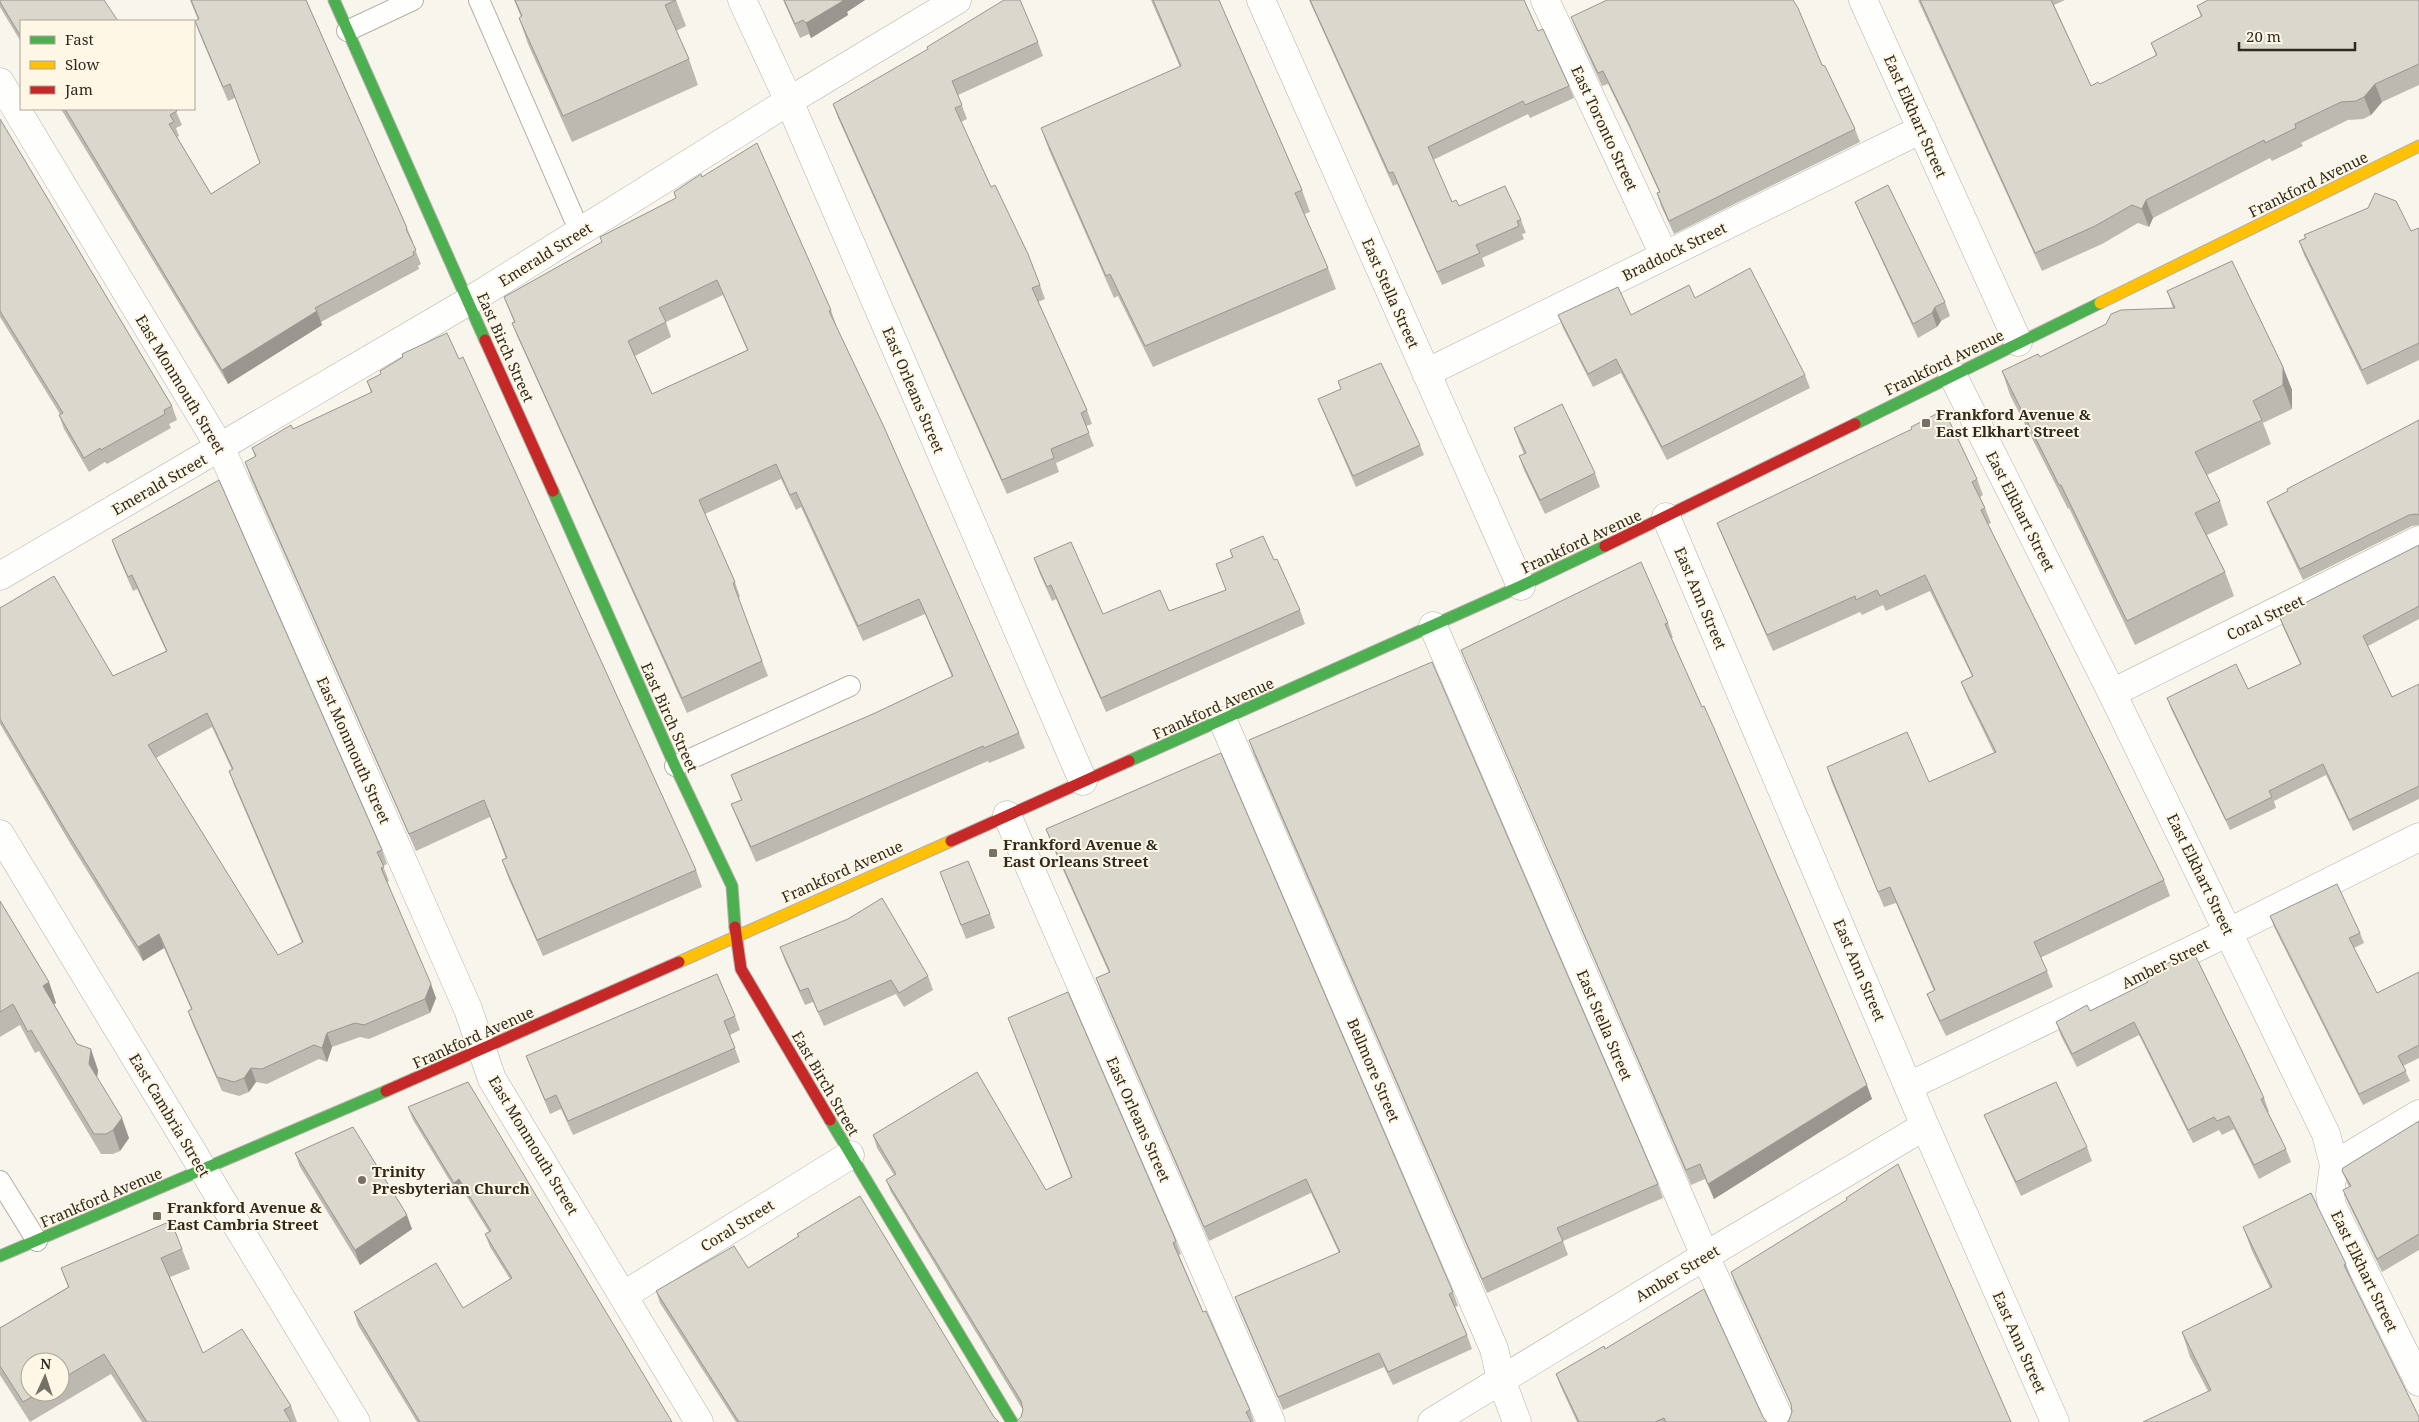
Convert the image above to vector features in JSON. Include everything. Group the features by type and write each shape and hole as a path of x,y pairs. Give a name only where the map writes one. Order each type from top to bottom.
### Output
{"main road":[{"name":"East Birch Street","path":"334,0 470,301 675,766 732,886 741,969 850,1155 1012,1422"},
{"name":"Frankford Avenue","path":"0,1256 482,1050 736,935 1223,721 1521,586 1666,517 1952,374 2419,146"}],"street":[{"name":"East Orleans Street","path":"742,0 789,101 1083,781"},
{"name":"Emerald Street","path":"0,576 470,301 789,101 957,0"},
{"name":"East Stella Street","path":"1261,0 1521,586"},
{"name":"East Toronto Street","path":"1545,0 1664,255"},
{"name":"East Elkhart Street","path":"1863,0 2018,342"},
{"name":"East Monmouth Street","path":"0,82 221,448 468,1009 492,1079 699,1422"},
{"name":"Braddock Street","path":"1426,373 1922,129"},
{"name":"East Elkhart Street","path":"1952,374 2112,693 2326,1134 2334,1165 2330,1194 2332,1206 2419,1382"},
{"name":"East Ann Street","path":"1666,517 1925,1126 2055,1422"},
{"name":"Coral Street","path":"2112,693 2419,540"},
{"name":"East Stella Street","path":"1433,626 1705,1256 1780,1422"},
{"name":"Bellmore Street","path":"1223,721 1494,1349 1501,1380 1517,1422"},
{"name":"East Orleans Street","path":"1007,815 1271,1422"},
{"name":"East Cambria Street","path":"0,834 355,1422"},
{"name":"Amber Street","path":"1909,1086 2229,932 2419,837"},
{"path":"2334,1165 2419,1114"},
{"name":"Amber Street","path":"1432,1422 1705,1256 1925,1126"},
{"name":"Coral Street","path":"624,1295 850,1155"}],"lane":[{"path":"348,31 412,0"},
{"path":"479,0 580,232"},
{"path":"675,766 850,686"},
{"path":"0,1180 37,1241"}],"building":[{"path":"0,0 104,0 117,20 20,20 20,35"},
{"path":"191,0 306,0 416,250 413,252 414,255 315,308 317,311 222,370 66,110 176,110 170,115 174,122 169,124 211,194 260,163 230,84 223,87 195,21 199,19"},
{"path":"515,0 676,0 665,5 689,59 563,116 519,18 522,16"},
{"path":"784,0 843,1 806,23 803,20 795,24"},
{"path":"1004,0 1020,0 1038,42 952,81 962,105 955,108 991,187 995,185 1028,254 1040,285 1032,288 1087,410 1081,413 1089,433 1051,449 1054,458 1002,480 833,104 928,49 927,47"},
{"path":"1153,0 1219,0 1302,190 1295,193 1328,268 1145,346 1110,274 1106,276 1041,128 1181,66"},
{"path":"1310,0 1524,0 1538,31 1543,29 1569,86 1525,105 1523,101 1428,147 1452,202 1456,200 1459,206 1505,186 1521,220 1517,221 1519,226 1476,245 1480,253 1437,272 1393,172 1389,173"},
{"path":"1607,0 1793,0 1822,65 1825,66 1855,129 1669,221 1657,193 1660,192 1628,122 1603,71 1598,73 1571,17"},
{"path":"1920,0 2051,0 2091,86 2098,82 2100,84 2157,55 2151,43 2202,16 2197,6 2208,0 2419,0 2419,64 2375,84 2364,97 2356,101 2341,102 2295,124 2296,128 2265,143 2264,140 2146,200 2142,209 2132,205 2095,226 2035,253"},
{"path":"0,119 172,406 164,410 165,414 84,458 59,415 63,413 0,311"},
{"path":"757,143 831,310 829,311 884,427 1019,733 984,748 983,746 751,847 731,804 742,800 731,775 873,714 953,676 919,599 858,626 796,492 790,495 776,464 699,500 735,582 733,583 762,661 682,698 512,323 515,322 504,297 602,242 600,237 676,198 674,192 701,174 702,177","holes":["717,280 748,350 652,394 628,341 666,322 659,308"]},
{"path":"1888,185 1945,302 1935,307 1932,313 1913,324 1855,202"},
{"path":"2375,193 2396,201 2411,231 2419,228 2419,343 2362,370 2299,241 2306,238 2304,235 2368,208"},
{"path":"2232,261 2283,367 2283,385 2253,401 2262,420 2195,452 2220,501 2195,513 2225,572 2127,621 2061,485 2059,485 2002,371 2038,354 2040,357 2106,324 2111,314 2121,310 2175,308 2167,291"},
{"path":"1750,268 1805,375 1662,447 1616,359 1588,374 1558,315 1618,287 1631,315 1689,285 1695,298"},
{"path":"447,333 459,359 463,357 696,870 537,940 502,860 507,858 484,800 409,834 245,462 256,456 252,448 291,425 293,429 372,392 367,381 381,374 380,371 403,357 402,354"},
{"path":"1381,363 1420,445 1353,476 1318,399 1341,389 1338,381"},
{"path":"1562,404 1595,473 1540,500 1519,456 1526,453 1514,428"},
{"path":"1944,410 1977,479 1972,482 1985,508 1981,510 2164,880 2034,942 2047,971 1940,1021 1927,994 1935,990 1890,887 1878,892 1827,767 1907,732 1929,782 1996,752 1961,682 1973,676 1925,575 1880,596 1877,590 1856,600 1855,596 1767,635 1717,523 1912,429 1911,427"},
{"path":"2419,420 2419,515 2409,515 2300,569 2267,502 2288,491 2287,489"},
{"path":"219,480 382,850 377,852 384,867 381,868 431,984 425,999 364,1025 355,1023 327,1033 322,1048 314,1045 262,1069 251,1068 244,1078 234,1082 217,1077 188,1011 192,1009 159,934 138,947 0,719 0,608 54,576 113,676 167,651 132,575 128,577 112,540","holes":["207,713 233,769 229,771 303,942 278,955 148,745"]},
{"path":"1263,536 1274,560 1277,559 1300,610 1101,698 1051,585 1047,587 1034,558 1071,542 1103,614 1160,590 1169,611 1226,590 1216,564 1233,557 1230,550"},
{"path":"2419,545 2419,606 2363,636 2392,697 2419,684 2419,786 2349,820 2323,764 2269,791 2272,797 2226,820 2167,698 2236,664 2248,689 2301,664 2279,616"},
{"path":"1641,562 1668,623 1665,624 1702,707 1704,706 1713,726 1867,1085 1708,1184 1700,1164 1686,1170 1461,650"},
{"path":"1432,662 1658,1184 1557,1228 1563,1241 1482,1279 1249,740"},
{"path":"1221,753 1453,1292 1449,1294 1467,1335 1388,1372 1379,1353 1278,1397 1235,1297 1340,1252 1306,1179 1204,1227 1096,978 1110,972 1046,829"},
{"path":"968,861 990,914 961,925 940,872"},
{"path":"2337,884 2360,933 2349,938 2377,993 2419,972 2419,1045 2398,1056 2406,1071 2359,1094 2270,916"},
{"path":"882,898 928,976 899,993 891,980 818,1012 808,988 800,991 780,947 848,919"},
{"path":"0,901 49,982 43,986 77,1044 91,1049 89,1064 122,1118 113,1130 106,1134 94,1134 31,1030 28,1032 13,1004 0,1012"},
{"path":"2193,951 2241,1049 2264,1098 2261,1099 2286,1149 2254,1165 2229,1116 2217,1121 2214,1117 2188,1130 2134,1022 2072,1054 2056,1022 2087,1005 2090,1011 2148,982 2144,975"},
{"path":"717,974 735,1016 724,1021 735,1048 568,1121 556,1095 545,1100 526,1056"},
{"path":"1068,992 1176,1241 1173,1243 1203,1312 1206,1311 1250,1410 1246,1412 1251,1422 1016,1422 1021,1417 1023,1410 1021,1401 886,1180 896,1174 873,1135 977,1072 1046,1190 1072,1177 1008,1018"},
{"path":"468,1082 672,1422 420,1422 354,1312 436,1263 463,1308 512,1278 485,1234 491,1231 459,1179 454,1183 408,1107"},
{"path":"2056,1082 2087,1147 2016,1182 1984,1115"},
{"path":"2419,1121 2419,1234 2377,1259 2343,1190 2351,1186 2342,1171 2343,1168"},
{"path":"353,1127 407,1215 355,1250 295,1153"},
{"path":"1898,1164 2011,1422 1787,1422 1792,1412 1791,1404 1731,1272 1847,1200 1846,1198"},
{"path":"2311,1193 2346,1264 2344,1265 2419,1417 2419,1422 2143,1422 2211,1390 2182,1332 2272,1287 2243,1227"},
{"path":"860,1196 994,1417 999,1422 739,1422 656,1291 734,1246 748,1268 799,1236 797,1234"},
{"path":"171,1221 182,1249 161,1258 203,1353 242,1329 291,1406 284,1410 291,1422 147,1422 104,1354 70,1374 70,1352 20,1352 20,1397 0,1366 0,1328 69,1287 61,1268"},
{"path":"1704,1289 1767,1422 1666,1422 1664,1418 1655,1422 1579,1422 1556,1374 1604,1346 1605,1349"}],"traffic: fast":[{"path":"334,0 485,340"},
{"path":"1855,424 2100,303"},
{"path":"553,491 675,766 732,886 735,927"},
{"path":"1129,761 1521,586 1605,546"},
{"path":"0,1256 386,1091"},
{"path":"830,1120 1012,1422"}],"traffic: slow":[{"path":"2100,303 2419,146"},
{"path":"679,962 951,841"}],"traffic: jam":[{"path":"485,340 553,491"},
{"path":"1605,546 1855,424"},
{"path":"951,841 1129,761"},
{"path":"735,927 741,969 830,1120"},
{"path":"386,1091 679,962"}],"place":[{"name":"Frankford Avenue & East Elkhart Street","path":"1926,423"},
{"name":"Frankford Avenue & East Orleans Street","path":"993,853"},
{"name":"Trinity Presbyterian Church","path":"362,1180"},
{"name":"Frankford Avenue & East Cambria Street","path":"157,1216"}]}
